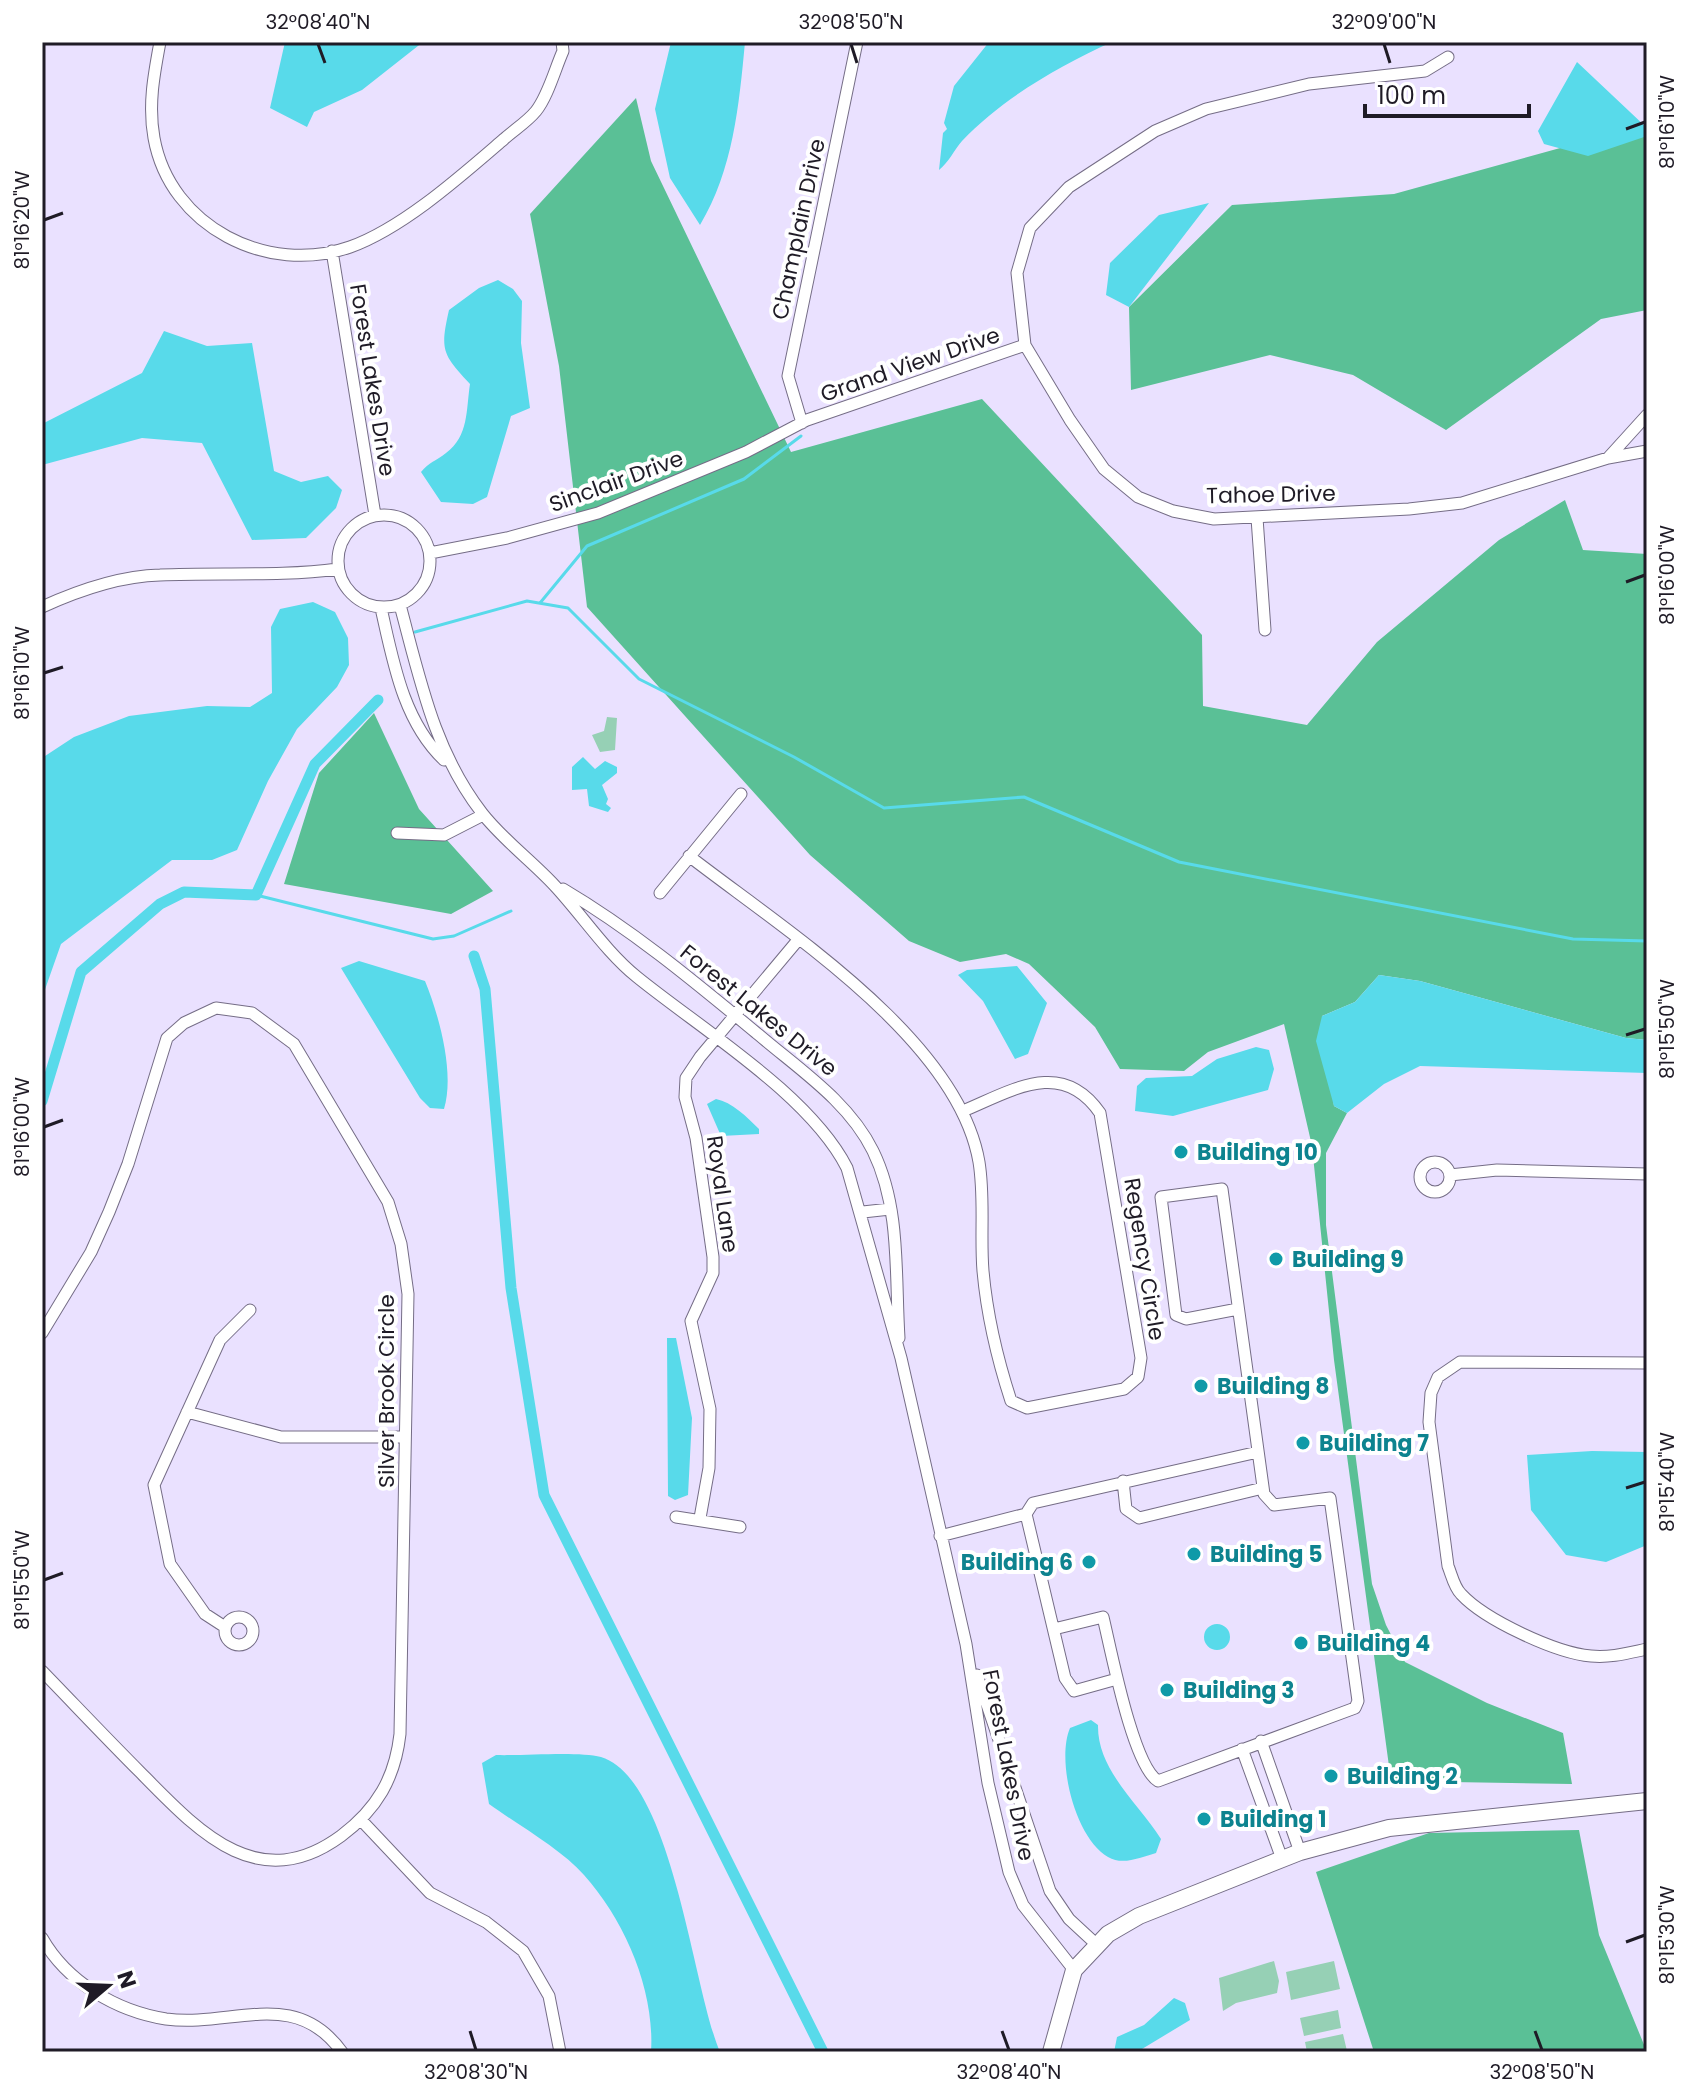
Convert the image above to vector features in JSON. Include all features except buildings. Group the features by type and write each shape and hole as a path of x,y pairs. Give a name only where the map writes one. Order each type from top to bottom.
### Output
{"street":[{"path":"160,42 151,100 154,140 171,182 188,207 230,239 273,255 318,255 350,247 394,223 467,171 536,111 563,51 562,42"},
{"name":"Champlain Drive","path":"804,422 788,376 857,42"},
{"name":"Tahoe Drive","path":"1448,57 1425,71 1309,84 1217,105 1155,131 1069,187 1030,228 1017,273 1025,345 1104,469 1138,497 1173,511 1214,519 1462,503 1608,458 1647,451"},
{"name":"Forest Lakes Drive","path":"332,251 375,515"},
{"name":"Grand View Drive","path":"804,422 1025,345"},
{"path":"1608,458 1647,415"},
{"name":"Sinclair Drive","path":"430,553 507,538 598,513 746,452 804,422"},
{"path":"375,515 404,519 425,539 430,553 431,566 421,590 400,605 381,608 353,596 338,569 338,554 350,529 375,515"},
{"path":"1257,518 1265,630"},
{"path":"42,607 72,593 157,575 289,576 338,569"},
{"name":"Forest Lakes Drive","path":"400,605 432,726 450,766 483,815 553,883 634,975 718,1038 825,1132 847,1168 863,1212 873,1269 901,1358 966,1644 988,1783 1009,1872 1023,1905 1074,1970"},
{"name":"Forest Lakes Drive","path":"381,608 400,689 431,748 450,766"},
{"path":"660,893 741,794"},
{"path":"397,833 444,835 483,815"},
{"name":"Regency Circle","path":"689,856 883,1010 935,1066 963,1111 979,1159 989,1318 1011,1401 1027,1408 1124,1389 1138,1377 1141,1358 1100,1113 1088,1095 1072,1085 1051,1081 1019,1088 963,1111"},
{"name":"Forest Lakes Drive","path":"553,883 610,917 824,1090 858,1124 874,1153 890,1209 901,1358"},
{"name":"Royal Lane","path":"700,1518 709,1468 710,1409 691,1321 713,1273 713,1257 696,1138 685,1097 686,1078 798,940"},
{"name":"Silver Brook Circle","path":"42,1333 91,1252 109,1212 128,1164 167,1038 203,1012 234,1008 252,1013 294,1044 388,1202 401,1244 408,1294 400,1734 389,1785 362,1821 322,1850 301,1859 271,1861 235,1852 211,1839 177,1810 42,1671"},
{"path":"1450,1175 1497,1170 1647,1174"},
{"path":"1054,1629 1103,1617 1117,1679 1148,1776 1158,1781 1355,1708 1358,1701 1330,1498 1274,1505 1263,1488 1222,1189 1161,1197 1176,1315 1186,1319 1238,1309"},
{"path":"863,1212 890,1209"},
{"path":"225,1627 205,1614 170,1564 154,1485 220,1340 250,1310"},
{"path":"1647,1363 1460,1362 1438,1377 1431,1393 1429,1422 1448,1566 1463,1597 1484,1613 1560,1649 1592,1656 1647,1649"},
{"path":"187,1412 281,1437 405,1437"},
{"path":"940,1536 1026,1514 1033,1503 1258,1452"},
{"path":"1123,1481 1126,1509 1139,1518 1263,1488"},
{"path":"1026,1514 1065,1678 1074,1691 1117,1679"},
{"path":"676,1517 700,1518 740,1527"},
{"name":"Forest Lakes Drive","path":"966,1644 1050,1891 1069,1919 1096,1944"},
{"path":"1261,1741 1300,1852"},
{"path":"1242,1749 1282,1859"},
{"path":"1051,2052 1074,1970 1096,1944 1139,1916 1300,1852 1389,1828 1647,1801"},
{"path":"362,1821 430,1893 494,1927 523,1951 549,1996 560,2052"},
{"path":"42,1938 58,1962 86,1988 114,2003 167,2019 277,2014 302,2018 320,2027 342,2052"}],"green space":[{"path":"636,98 651,161 791,452 982,399 1202,635 1203,706 1307,725 1377,642 1499,540 1565,500 1583,550 1647,554 1647,1040 1626,1038 1420,981 1379,975 1355,1002 1322,1016 1334,1106 1347,1113 1326,1153 1326,1225 1372,1584 1386,1625 1405,1662 1487,1703 1563,1733 1572,1784 1391,1781 1334,1360 1312,1146 1284,1024 1208,1052 1184,1071 1120,1069 1095,1027 1029,964 1006,954 960,962 909,941 810,855 587,607 559,366 530,214"},
{"path":"1647,124 1647,310 1601,319 1446,430 1353,375 1270,355 1131,390 1129,307 1232,205 1394,194"},
{"path":"374,713 419,809 493,891 451,914 284,884 319,773"},
{"path":"607,717 617,718 615,750 600,752 592,735 604,731"},
{"path":"1579,1830 1599,1935 1647,2052 1374,2052 1316,1872 1429,1833"},
{"path":"1274,1961 1279,1981 1277,1993 1236,2003 1223,2011 1219,1978"},
{"path":"1334,1961 1340,1989 1291,2000 1286,1972"},
{"path":"1338,2010 1341,2028 1304,2036 1300,2018"},
{"path":"1343,2034 1347,2051 1307,2052 1305,2042"}],"water":[{"path":"285,42 423,42 362,90 314,112 307,127 270,108"},
{"path":"671,42 745,42 733,137 720,182 700,225 670,178 655,109"},
{"path":"989,42 1112,42 1052,73 995,111 962,141 939,170 943,133 947,129 944,123 954,86"},
{"path":"1577,62 1647,128 1647,136 1588,156 1544,144 1538,131"},
{"path":"1209,203 1129,307 1106,295 1110,263 1159,215"},
{"path":"498,280 513,289 522,301 521,343 530,408 511,416 487,497 473,504 441,502 421,472 459,439 465,422 470,384 446,351 444,343 449,310 479,288"},
{"path":"164,331 207,346 252,343 274,471 301,482 328,476 342,490 336,508 306,538 252,540 202,443 142,438 42,465 42,424 142,373"},
{"path":"313,602 335,612 348,638 349,665 337,687 297,729 268,781 237,850 212,860 172,860 61,944 42,998 42,758 74,737 129,716 207,706 250,707 272,693 271,627 280,609"},
{"path":"583,757 595,769 605,761 617,767 617,773 602,785 608,799 606,804 611,808 608,812 589,806 587,789 572,790 572,767"},
{"path":"359,961 425,981 440,1027 447,1062 444,1109 430,1108 420,1098 341,968"},
{"path":"1017,966 1047,1003 1028,1054 1015,1059 983,1001 958,975 967,970"},
{"path":"1379,975 1420,981 1626,1038 1647,1040 1647,1073 1420,1066 1384,1084 1347,1113 1334,1106 1316,1041 1322,1016 1355,1002"},
{"path":"1256,1047 1269,1050 1274,1069 1268,1090 1173,1116 1135,1111 1137,1086 1146,1078 1192,1076 1217,1059"},
{"path":"716,1099 739,1111 759,1129 759,1134 721,1136 707,1104"},
{"path":"667,1338 676,1338 692,1418 688,1495 675,1500 668,1496"},
{"path":"1647,1452 1647,1545 1606,1562 1566,1555 1531,1510 1527,1455"},
{"path":"1217,1624 1226,1628 1230,1637 1226,1646 1217,1650 1208,1646 1204,1637 1208,1628"},
{"path":"1091,1720 1098,1725 1104,1757 1112,1772 1161,1839 1156,1853 1126,1861 1114,1860 1096,1847 1078,1817 1067,1778 1066,1742 1070,1728"},
{"path":"496,1755 591,1755 601,1757 626,1773 646,1804 663,1844 720,2052 651,2052 648,2005 624,1935 599,1893 575,1865 489,1804 482,1763"},
{"path":"1174,1998 1185,2003 1190,2020 1137,2052 1114,2052 1117,2037 1144,2025"}],"waterway":[{"path":"540,603 587,546 744,479 801,436"},
{"path":"415,632 527,601 568,608 639,679 794,757 884,808 1024,797 1179,862 1573,939 1647,941"},
{"path":"42,1101 81,972 160,904 184,892 256,895 315,764 378,700"},
{"path":"256,895 433,939 454,936 511,911"},
{"path":"474,956 485,989 511,1288 544,1495 823,2052"}],"place":[{"name":"Building 10","path":"1181,1152"},
{"name":"Building 9","path":"1276,1259"},
{"name":"Building 8","path":"1201,1386"},
{"name":"Building 7","path":"1303,1443"},
{"name":"Building 5","path":"1194,1554"},
{"name":"Building 6","path":"1089,1562"},
{"name":"Building 4","path":"1301,1643"},
{"name":"Building 3","path":"1167,1690"},
{"name":"Building 2","path":"1331,1776"},
{"name":"Building 1","path":"1204,1819"}]}
